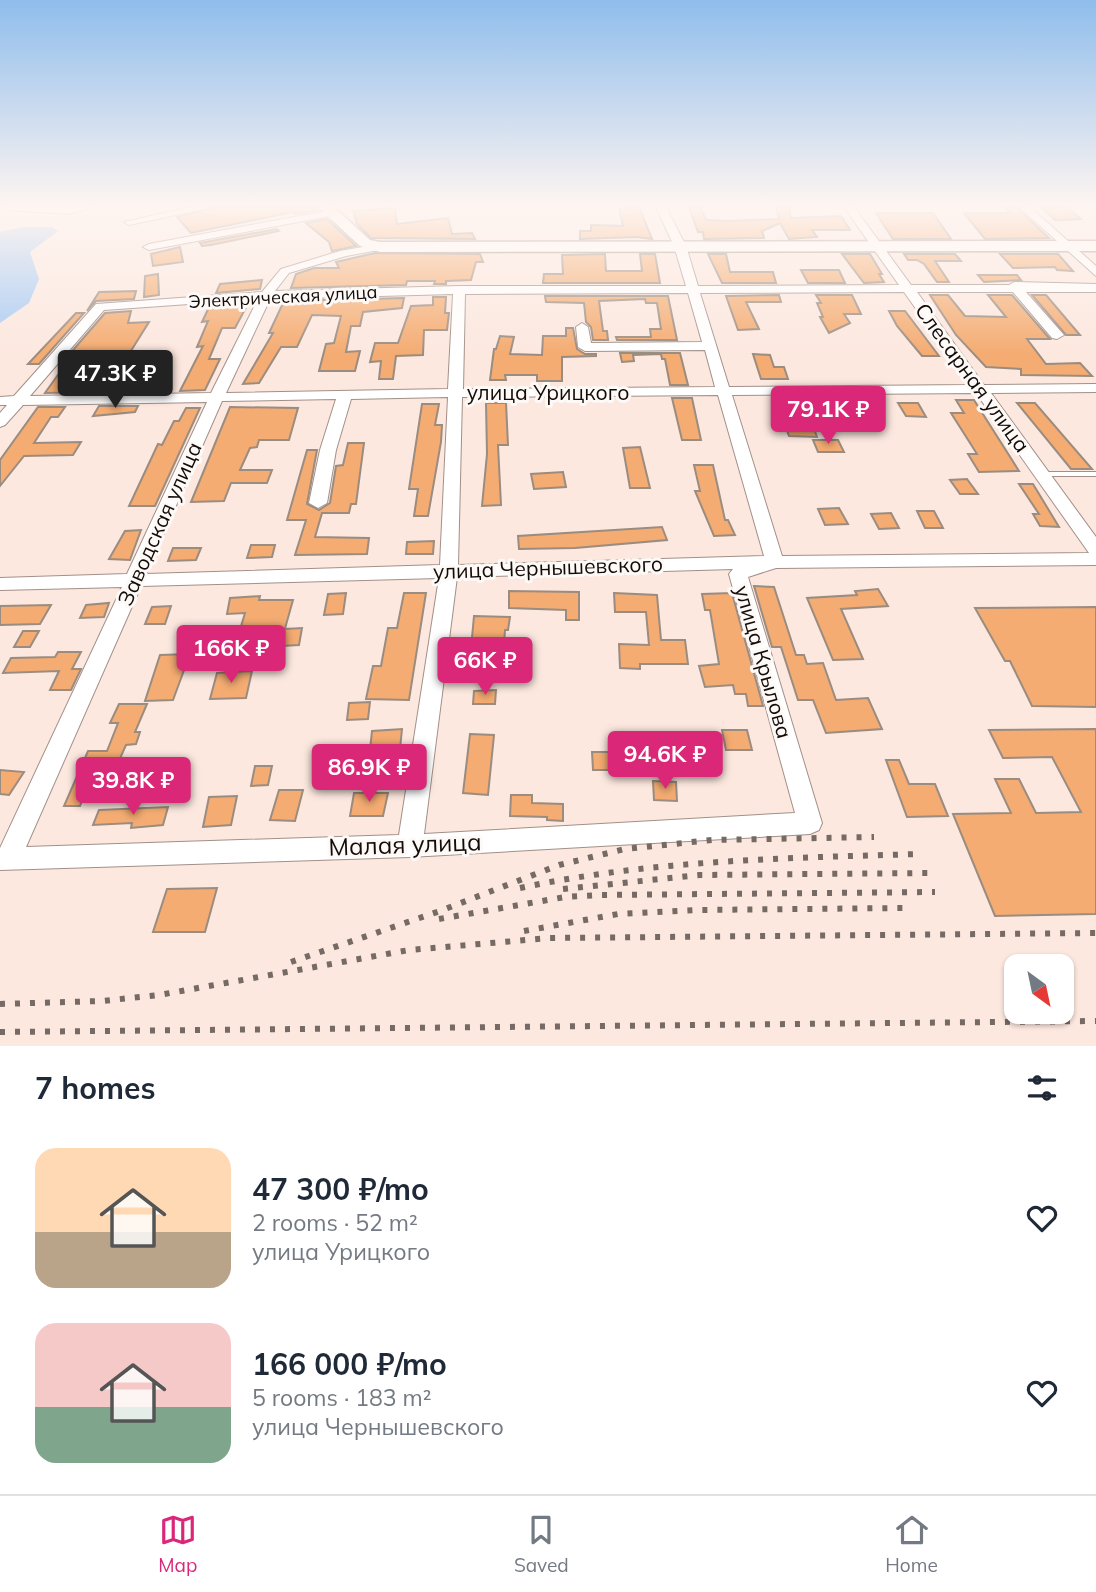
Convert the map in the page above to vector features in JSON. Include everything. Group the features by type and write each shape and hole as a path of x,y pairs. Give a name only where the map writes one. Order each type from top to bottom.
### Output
{"street":[{"name":"Заводская улица","path":"4,859 134,582 217,396 267,295 285,271 332,256"},
{"name":"улица Крылова","path":"683,256 775,562 738,574 810,823"},
{"name":"Слесарная улица","path":"886,256 1096,550"},
{"path":"1078,256 1096,272"},
{"path":"1014,286 1057,335"},
{"name":"Электрическая улица","path":"16,401 100,307 267,295 459,290 691,287 1096,288"},
{"path":"410,846 449,570 459,290"},
{"path":"582,327 584,347 709,346"},
{"name":"улица Урицкого","path":"0,401 455,393 1096,388"},
{"path":"318,503 328,450 345,395"},
{"path":"0,422 16,401"},
{"name":"улица Чернышевского","path":"0,584 775,562 1096,559"},
{"name":"Малая улица","path":"4,859 410,846 810,823"}],"lane":[{"path":"1041,474 1096,474"}],"water":[{"path":"0,256 31,256 39,279 29,303 0,323"}],"building":[{"path":"151,256 182,256 183,262 153,266"},
{"path":"363,256 481,256 483,262 476,262 471,280 446,281 446,284 434,284 435,281 407,281 406,285 291,288 296,274 314,268 339,268 336,262"},
{"path":"562,256 605,256 606,271 642,271 640,256 655,256 660,283 543,283 544,274 563,274"},
{"path":"709,256 726,256 730,272 773,272 776,283 722,283"},
{"path":"843,256 871,256 884,282 864,283"},
{"path":"905,256 957,256 961,261 935,261 949,282 937,282 924,264 917,260 908,260"},
{"path":"1002,256 1060,256 1073,271 1057,270 1055,267 1013,268"},
{"path":"801,270 839,270 845,283 808,283"},
{"path":"158,274 159,295 144,297 145,276"},
{"path":"978,275 1017,275 1021,280 984,282"},
{"path":"262,280 260,289 216,293 220,284"},
{"path":"136,291 134,299 96,301 87,311 99,292"},
{"path":"779,295 781,302 746,302 759,329 738,330 726,296"},
{"path":"816,295 852,295 861,314 844,314 850,323 829,333 820,317 823,317 817,303 821,303"},
{"path":"930,295 948,295 965,316 1006,317 988,295 1012,295 1050,339 1027,339 1046,364 1080,363 1092,376 1021,375 1021,369 986,367 956,335"},
{"path":"1032,295 1046,295 1080,335 1066,335"},
{"path":"545,296 668,296 677,340 617,340 616,337 651,337 650,329 661,329 657,303 646,303 645,299 599,301 603,331 607,331 608,340 593,340 591,327 586,322 584,303 546,302"},
{"path":"433,297 446,297 445,313 449,313 447,330 424,330 423,355 396,356 393,379 379,379 381,361 370,362 375,343 398,343 411,306 433,305"},
{"path":"404,298 402,308 363,312 360,326 351,326 346,352 360,351 355,371 319,371 326,344 334,343 341,316 312,315 297,347 281,347 259,383 243,384 273,333 269,333 284,301"},
{"path":"249,302 235,328 222,328 209,359 220,359 205,390 180,391 203,346 197,347 208,321 202,322 210,305"},
{"path":"131,311 128,323 149,322 129,354 91,353 71,385 107,384 120,361 143,360 130,384 149,383 145,391 45,393 65,365 61,364 105,313"},
{"path":"889,311 905,311 939,356 922,356 897,326"},
{"path":"76,313 84,313 39,364 28,364"},
{"path":"566,328 573,328 577,349 596,356 562,357 562,381 537,381 537,375 505,375 506,380 490,380 494,349 500,336 514,337 510,354 542,355 543,336 566,336"},
{"path":"620,353 680,353 688,385 670,385 665,359 662,359 661,354 633,355 634,361 622,362"},
{"path":"753,354 770,355 774,367 784,367 788,379 761,379"},
{"path":"870,396 881,420 867,420 858,397"},
{"path":"672,398 692,398 701,440 682,440"},
{"path":"956,400 974,400 1019,471 979,472 968,454 977,454 951,413 964,413"},
{"path":"486,403 506,403 508,445 498,445 501,505 482,506 487,454"},
{"path":"898,403 918,403 926,417 906,416"},
{"path":"1017,403 1035,403 1092,469 1071,469"},
{"path":"422,404 439,404 435,425 442,425 441,442 428,516 414,516 418,489 409,489"},
{"path":"99,406 138,406 135,412 93,416"},
{"path":"38,407 65,407 58,417 51,417 34,443 81,442 73,455 24,456 0,486 0,460"},
{"path":"230,407 298,408 289,440 259,440 257,447 250,448 240,470 272,470 267,483 231,483 224,501 191,502"},
{"path":"186,408 200,408 155,506 129,506 158,444 162,445 174,421 179,421"},
{"path":"808,412 817,437 789,436 782,417"},
{"path":"813,440 838,440 844,452 818,452"},
{"path":"348,443 364,443 356,504 351,504 349,513 322,513 315,537 369,538 367,554 295,555 306,520 287,520 307,450 317,450 307,504 319,510 330,503 336,466 343,465"},
{"path":"640,447 650,488 630,488 623,448"},
{"path":"694,465 713,465 725,520 728,520 735,535 714,536 695,491 700,491"},
{"path":"563,472 566,487 534,489 531,474"},
{"path":"967,479 978,494 960,494 950,480"},
{"path":"1019,484 1033,484 1059,527 1040,526 1033,514 1039,514"},
{"path":"839,508 848,524 825,525 818,509"},
{"path":"917,511 934,511 943,528 925,528"},
{"path":"891,513 899,528 879,529 871,514"},
{"path":"662,527 667,540 575,548 519,549 518,536"},
{"path":"141,530 130,560 109,559 125,531"},
{"path":"434,541 433,554 406,554 407,542"},
{"path":"251,545 275,545 272,557 247,558"},
{"path":"173,548 201,548 196,560 168,561"},
{"path":"754,586 774,587 796,655 804,655 807,664 823,663 836,700 868,698 882,729 826,733 813,700 798,700 781,647 772,647"},
{"path":"878,589 888,606 841,609 863,659 833,660 807,598 857,595 855,591"},
{"path":"509,591 579,592 579,620 566,620 566,610 509,608"},
{"path":"346,593 343,614 324,615 328,594"},
{"path":"404,593 426,593 409,700 366,699 373,666 381,666 388,628 397,628"},
{"path":"614,593 657,595 661,640 685,640 688,664 640,664 640,669 620,668 619,644 649,645 646,612 615,612"},
{"path":"732,593 763,706 748,706 746,694 735,694 733,685 705,687 699,666 719,664 710,610 705,610 702,594"},
{"path":"260,596 259,600 293,600 284,632 239,633 245,613 227,614 230,598"},
{"path":"109,603 104,617 80,618 86,605"},
{"path":"51,605 40,624 0,625 0,606"},
{"path":"171,606 165,624 145,624 152,607"},
{"path":"1096,607 1096,707 1032,706 1010,661 1005,661 975,608"},
{"path":"474,616 510,617 508,630 505,630 503,659 470,659"},
{"path":"302,628 299,645 282,646 285,629"},
{"path":"23,631 39,631 30,647 14,647"},
{"path":"58,652 81,652 72,669 81,669 71,690 50,690 59,671 3,673 11,658 55,657"},
{"path":"190,654 173,700 145,701 160,655"},
{"path":"252,671 246,698 210,699 217,673"},
{"path":"496,690 495,704 473,704 474,691"},
{"path":"370,702 368,719 347,720 349,703"},
{"path":"119,704 147,704 135,732 140,732 136,744 126,745 113,774 92,774 80,806 64,806 88,751 107,751 118,723 110,723"},
{"path":"402,729 400,749 370,750 372,731"},
{"path":"1096,729 1096,914 995,916 953,814 1011,813 995,779 1019,779 1036,813 1081,812 1052,757 1003,758 989,730"},
{"path":"722,730 747,730 752,750 726,750"},
{"path":"470,734 494,735 488,795 463,793"},
{"path":"592,752 615,752 617,770 593,770"},
{"path":"886,760 899,760 909,784 935,784 948,816 907,817"},
{"path":"255,766 272,766 268,785 251,786"},
{"path":"0,770 24,772 9,795 0,794"},
{"path":"653,781 676,782 677,801 654,800"},
{"path":"279,790 303,790 295,821 270,820"},
{"path":"354,793 388,793 383,816 350,816"},
{"path":"511,795 532,795 532,803 563,804 563,821 547,820 547,817 510,816"},
{"path":"237,796 231,825 203,827 209,797"},
{"path":"168,807 163,825 131,828 132,823 93,825 99,810"},
{"path":"217,888 205,932 153,932 167,889"}],"railway":[{"path":"291,962 440,911 559,865 625,849 712,840 874,837"},
{"path":"520,888 619,871 669,866 769,859 920,854"},
{"path":"563,889 700,875 929,873"},
{"path":"439,919 565,897 599,895 935,892"},
{"path":"524,931 618,914 697,910 904,908"},
{"path":"0,1004 102,1001 159,995 409,950 550,938 1096,933"},
{"path":"0,1032 1096,1021"}]}
